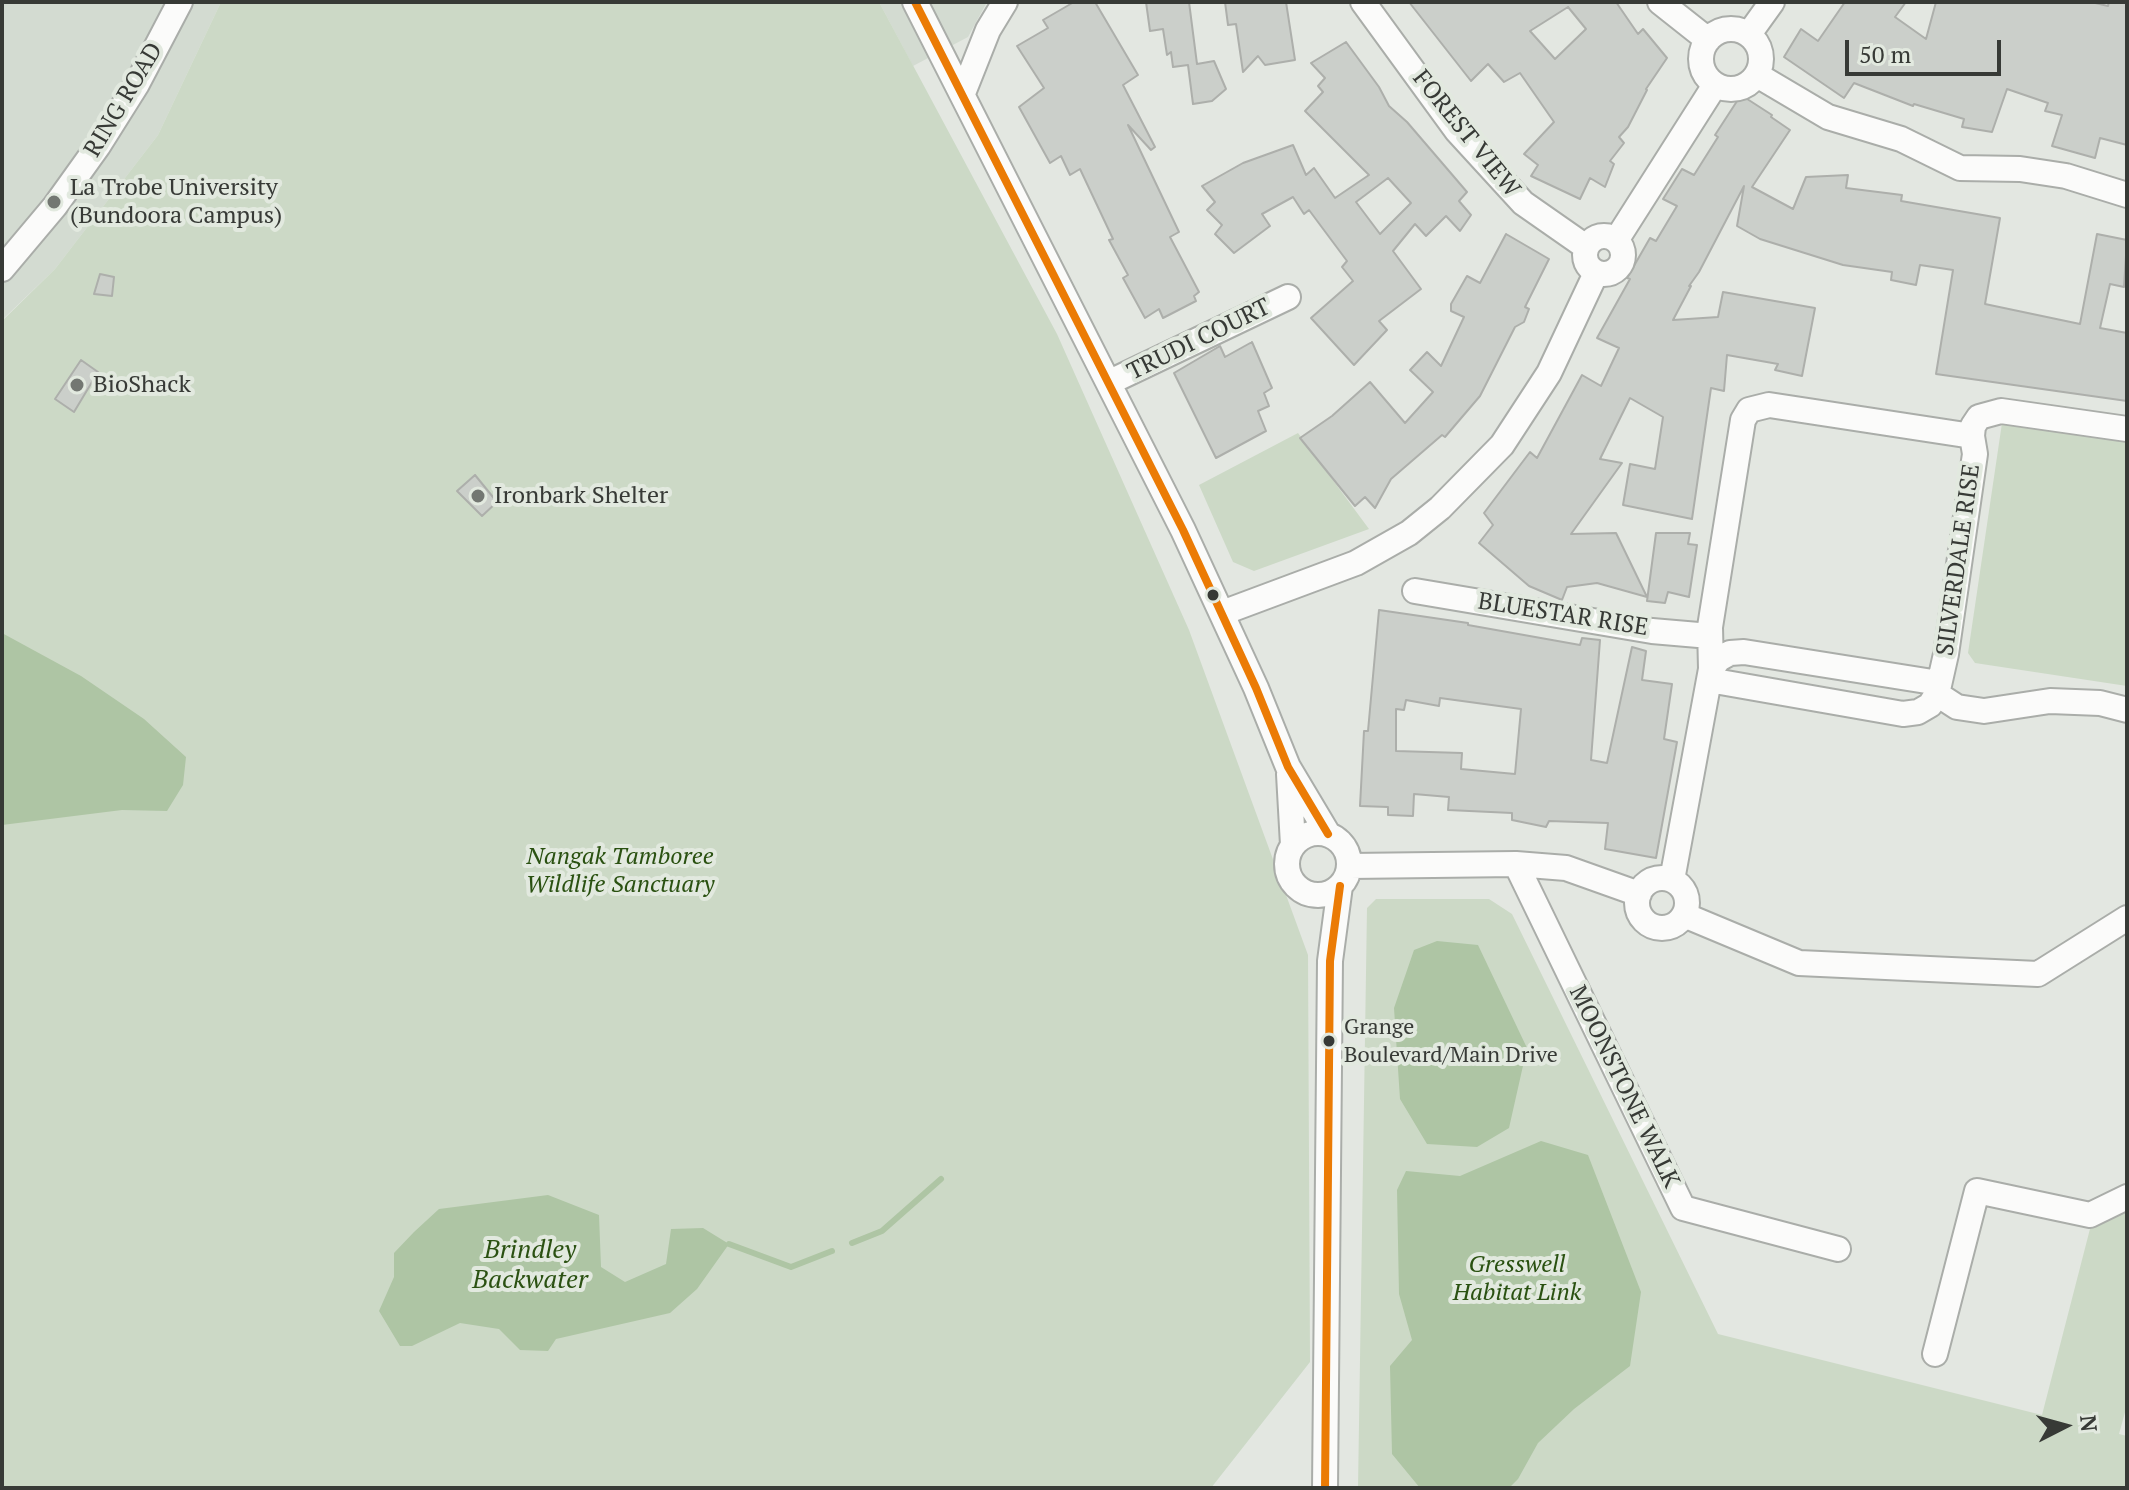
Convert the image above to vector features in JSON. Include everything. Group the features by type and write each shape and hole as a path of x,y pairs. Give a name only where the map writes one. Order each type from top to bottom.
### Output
{"street":[{"name":"RING ROAD","path":"2,269 55,206 98,146 137,84 180,2"},
{"path":"915,2 1110,382 1222,613 1288,767 1328,834 1345,847 1345,876 1330,961 1325,1488"},
{"path":"963,93 988,30 1005,2"},
{"name":"FOREST VIEW","path":"1363,2 1457,131 1523,203 1586,247"},
{"path":"1660,2 1708,40"},
{"path":"1749,34 1772,2"},
{"path":"1726,29 1749,34 1761,51 1757,75 1740,88 1715,85 1707,78 1701,58 1708,40 1726,29"},
{"path":"1757,75 1828,117 1901,139 1960,168 2020,169 2066,176 2127,195"},
{"path":"1617,239 1715,85"},
{"path":"1601,236 1617,239 1623,253 1620,266 1610,274 1596,273 1586,263 1586,247 1601,236"},
{"path":"1222,613 1356,563 1409,533 1440,508 1502,445 1549,373 1596,273"},
{"name":"TRUDI COURT","path":"1110,382 1288,297"},
{"path":"1672,880 1710,674 1710,636 1743,420 1749,410 1769,405 1972,436 1973,426 1979,417 2001,411 2127,429"},
{"name":"SILVERDALE RISE","path":"1710,674 1719,659 1730,653 1744,652 1938,689 1946,654 1975,454 1972,436"},
{"name":"BLUESTAR RISE","path":"1415,591 1652,631 1710,636"},
{"path":"1710,674 1903,714 1918,712 1930,705 1938,689 1957,707 1984,711 2050,701 2100,703 2127,710"},
{"path":"1288,767 1293,845"},
{"path":"1328,834 1309,834 1293,845 1288,854 1289,874 1301,890 1310,894 1326,894 1345,876 1516,864 1566,868 1639,894"},
{"name":"MOONSTONE WALK","path":"1516,864 1683,1208 1838,1249"},
{"path":"1658,878 1672,880 1684,892 1687,901 1684,915 1671,926 1653,926 1640,915 1637,907 1639,894 1650,881 1658,878"},
{"path":"1310,894 1330,961"},
{"path":"1684,915 1799,963 2038,974 2127,918"},
{"path":"1935,1354 1977,1191 2090,1215 2127,1197"}],"shaded area":[{"name":"La Trobe University (Bundoora Campus)","path":"2,2 221,2 158,135 55,269 2,320"},
{"path":"879,2 987,2 968,37 913,66"}],"green space":[{"name":"Nangak Tamboree Wildlife Sanctuary","path":"221,2 879,2 1057,334 1189,630 1308,955 1310,1362 1211,1488 2,1488 2,321 55,269 158,135"},
{"path":"2002,423 2127,442 2127,686 1975,663 1968,653"},
{"path":"1298,433 1369,529 1254,571 1233,562 1199,485"},
{"name":"Gresswell Habitat Link","path":"1376,899 1489,899 1512,914 1718,1334 2042,1415 2091,1225 2127,1205 2127,1405 2119,1434 2127,1436 2127,1488 1358,1488 1367,908"}],"water":[{"path":"2,633 81,676 144,719 186,757 183,785 167,811 122,810 2,825"},
{"path":"1437,941 1478,945 1527,1048 1509,1128 1477,1147 1427,1144 1400,1099 1394,1008 1414,950"},
{"path":"1541,1141 1588,1155 1641,1292 1630,1366 1574,1409 1538,1443 1518,1479 1509,1488 1420,1488 1392,1454 1390,1366 1412,1340 1399,1294 1397,1190 1406,1171 1460,1176"},
{"name":"Brindley Backwater","path":"548,1195 599,1215 601,1267 625,1282 666,1264 671,1229 703,1228 729,1244 697,1289 670,1313 556,1339 548,1351 520,1350 499,1329 460,1323 412,1346 400,1346 379,1311 394,1277 394,1253 414,1232 439,1209"}],"building":[{"path":"1074,2 1095,2 1138,75 1123,85 1155,147 1151,150 1128,125 1179,232 1170,237 1199,292 1194,296 1196,301 1163,318 1159,309 1145,318 1123,278 1128,275 1109,240 1113,239 1080,169 1070,175 1061,156 1050,163 1019,107 1044,88 1017,46 1048,28 1043,20"},
{"path":"1146,2 1189,2 1197,64 1214,61 1226,89 1212,101 1193,104 1188,65 1173,67 1171,52 1167,55 1163,29 1150,31"},
{"path":"1225,2 1286,2 1295,60 1265,65 1258,56 1243,72 1236,24 1228,25"},
{"path":"1409,2 1616,2 1638,34 1643,29 1667,58 1646,89 1628,127 1619,137 1624,143 1610,161 1614,164 1605,187 1590,178 1580,199 1531,176 1538,165 1524,154 1554,122 1520,73 1504,82 1488,64 1471,81","holes":["1568,7 1586,29 1555,59 1530,31"]},
{"path":"1845,2 1906,2 1895,17 1926,39 1936,2 2091,2 2108,6 2109,2 2127,2 2127,145 2100,138 2095,158 2052,146 2062,115 2045,111 2048,103 2007,89 1992,132 1962,127 1964,119 1913,106 1854,83 1844,98 1784,57 1801,29 1818,41"},
{"path":"1346,42 1389,106 1407,122 1467,192 1459,201 1471,215 1460,231 1446,216 1426,236 1415,224 1393,251 1421,289 1379,321 1387,330 1354,365 1311,318 1353,281 1342,267 1347,261 1309,210 1304,214 1293,197 1262,214 1270,226 1234,253 1215,234 1222,225 1207,210 1215,202 1202,186 1243,163 1293,145 1306,175 1314,168 1335,198 1369,175 1305,111 1323,92 1318,86 1325,78 1311,63","holes":["1388,178 1411,203 1380,234 1356,202"]},
{"path":"1741,95 1790,130 1752,187 1793,209 1806,177 1848,175 1846,188 1902,195 1901,201 2000,218 1985,304 2080,324 2097,234 2127,240 2124,287 2110,284 2100,328 2127,333 2127,401 1936,374 1953,270 1920,265 1916,285 1891,280 1892,272 1843,265 1760,239 1737,226 1744,186 1673,320 1718,317 1723,292 1815,308 1802,376 1775,370 1778,364 1727,355 1724,391 1711,388 1692,519 1623,505 1630,464 1655,469 1663,417 1630,398 1600,459 1622,463 1571,534 1616,533 1647,597 1597,583 1567,587 1562,600 1529,586 1479,543 1493,525 1484,513 1530,452 1537,458 1582,375 1601,386 1619,348 1597,338 1650,238 1656,241 1677,206 1663,199 1682,169 1694,175"},
{"path":"1506,234 1549,259 1525,307 1529,309 1524,322 1515,327 1480,396 1445,437 1442,435 1391,479 1375,508 1365,497 1355,506 1300,438 1332,416 1370,382 1405,423 1433,392 1410,370 1427,352 1441,366 1464,317 1451,311 1451,304 1467,276 1480,283"},
{"path":"100,274 114,277 112,296 94,294"},
{"path":"1252,342 1272,388 1264,393 1269,406 1258,411 1266,431 1216,458 1174,373 1220,346 1225,357"},
{"name":"BioShack","path":"81,360 98,372 74,412 55,399"},
{"name":"Ironbark Shelter","path":"475,475 497,502 482,516 457,491"},
{"path":"1656,533 1690,533 1688,544 1697,545 1689,597 1668,592 1665,603 1647,601"},
{"path":"1379,610 1468,623 1580,645 1582,638 1600,640 1591,760 1607,763 1632,647 1646,651 1642,680 1672,684 1664,739 1677,742 1656,858 1605,849 1608,823 1549,821 1546,827 1512,820 1512,813 1448,810 1449,797 1414,794 1413,816 1388,815 1388,807 1360,806 1364,731 1368,731","holes":["1440,698 1521,709 1515,774 1461,769 1462,753 1396,751 1396,709 1404,710 1406,700 1439,706"]}],"waterway":[{"path":"852,1243 882,1231 941,1179"},
{"path":"729,1244 791,1267 832,1251"}],"transit line":[{"path":"915,2 1183,530 1256,688 1288,767 1328,834"},
{"path":"1325,1488 1330,961 1340,886"}],"place":[{"name":"La Trobe University (Bundoora Campus)","path":"54,202"},
{"name":"BioShack","path":"77,385"},
{"name":"Ironbark Shelter","path":"478,496"},
{"name":"Grange Boulevard/Main Drive","path":"1329,1041"}]}
